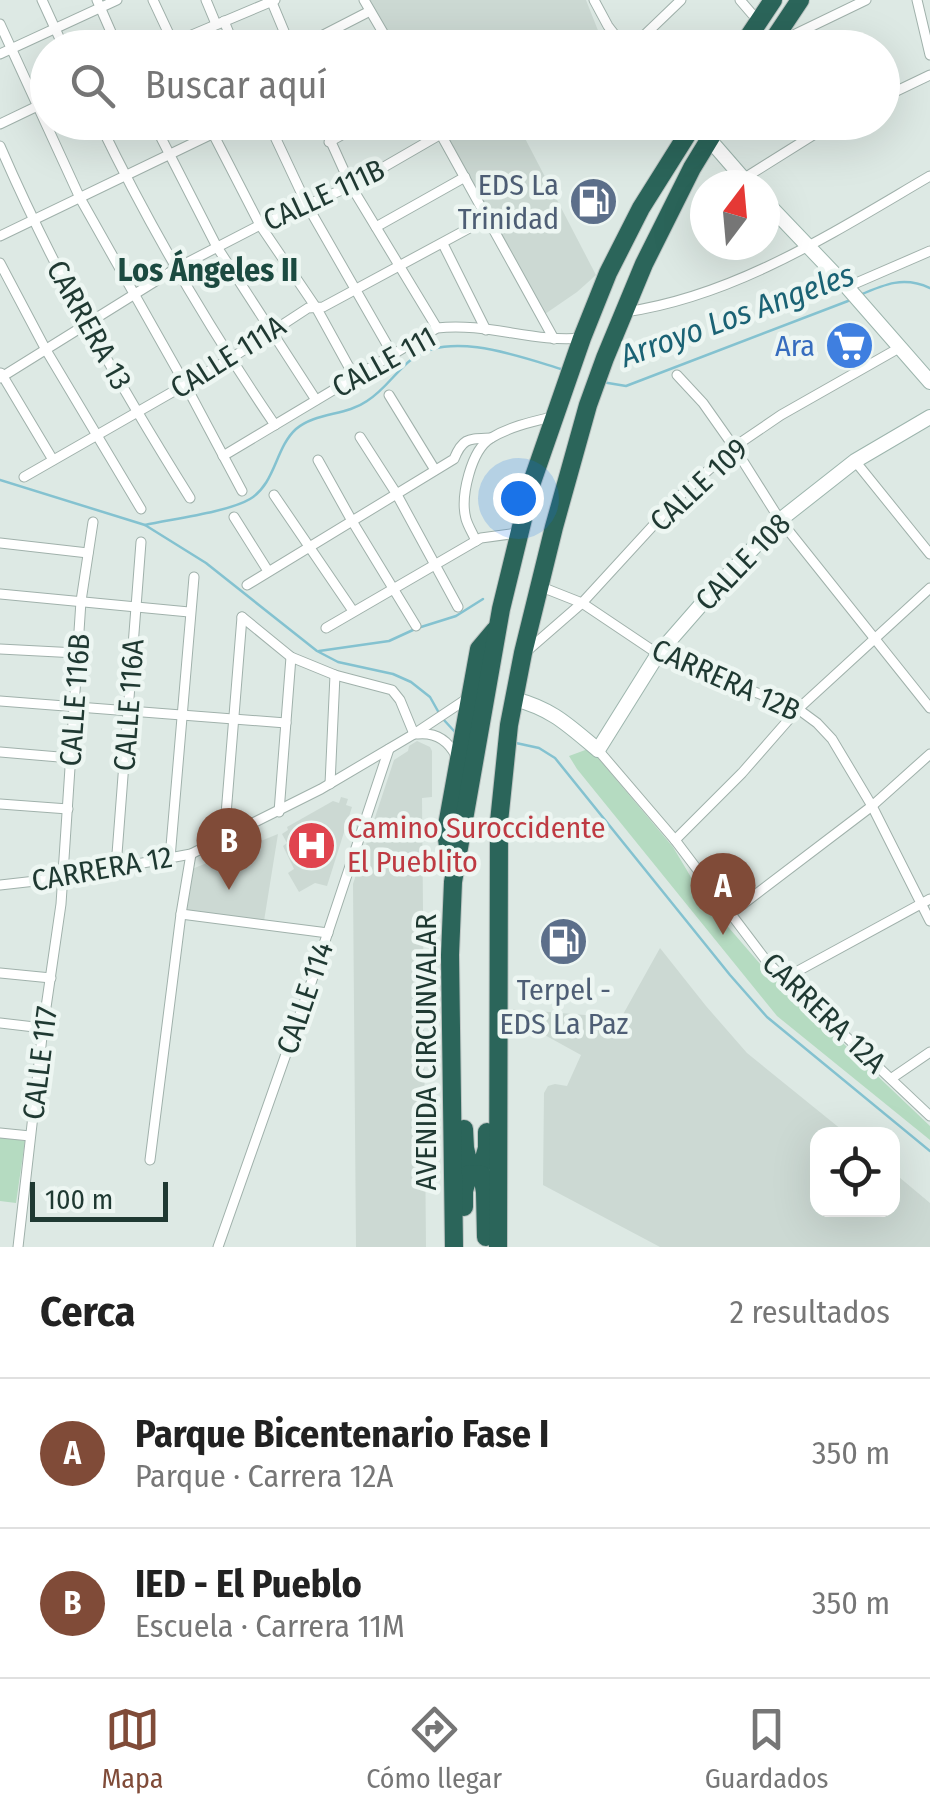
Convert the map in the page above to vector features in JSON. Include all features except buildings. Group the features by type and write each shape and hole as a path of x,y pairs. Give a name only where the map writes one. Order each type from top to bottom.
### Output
{"highway":[{"path":"752,30 773,0"},
{"path":"784,30 800,0"},
{"path":"744,30 750,5"},
{"name":"AVENIDA CIRCUNVALAR","path":"454,1247 450,955 453,882 468,748 467,714 498,626 532,482 578,348 608,273 641,208 683,140"},
{"path":"498,1247 498,822 509,724 523,654 588,405 644,264 708,140"},
{"path":"467,714 480,649 498,626"},
{"path":"453,882 446,831 457,772 468,748"},
{"path":"451,1016 463,1045 464,1148 469,1165 482,1165 486,1148 489,1046 498,1017"},
{"path":"464,1247 464,1191 469,1174 482,1175 486,1247"}],"street":[{"path":"42,0 55,28"},
{"path":"51,30 99,4 117,0"},
{"path":"153,0 167,30"},
{"path":"206,0 224,30"},
{"path":"205,30 272,0 286,30"},
{"path":"364,0 381,30"},
{"path":"594,0 612,30"},
{"path":"648,30 681,0"},
{"path":"805,30 866,0"},
{"path":"917,0 930,55"},
{"path":"99,4 110,30"},
{"path":"331,30 370,11"},
{"path":"0,24 5,51 30,95"},
{"path":"5,51 30,40"},
{"path":"900,89 930,75"},
{"path":"0,124 30,108"},
{"path":"53,140 80,198 242,491"},
{"path":"107,140 175,269 275,425"},
{"path":"161,140 217,247 316,400"},
{"path":"0,236 200,140"},
{"path":"215,140 260,225 317,308 354,378"},
{"path":"276,140 307,205 393,355"},
{"path":"332,140 329,142 352,186 438,328"},
{"name":"CALLE 111B","path":"1,375 175,269 260,225 352,186 431,140"},
{"path":"444,140 557,340"},
{"path":"710,140 736,170"},
{"path":"764,170 808,140"},
{"name":"CARRERA 13","path":"0,146 32,220 86,324 190,498"},
{"path":"624,312 654,308 720,288 808,246 930,176"},
{"path":"376,227 465,177"},
{"path":"780,217 930,382"},
{"name":"CALLE 111A","path":"24,477 230,359 308,308 317,308 357,290 488,218"},
{"path":"443,244 486,330"},
{"path":"849,289 930,252"},
{"path":"0,263 46,350 140,509"},
{"name":"CALLE 111","path":"222,456 438,328 464,327 557,340 578,348"},
{"name":"CALLE 109","path":"523,654 582,604 682,494 734,447 781,414 899,348"},
{"path":"1,375 53,460"},
{"path":"677,375 734,447 780,520 930,708"},
{"path":"389,395 435,470"},
{"path":"246,585 454,458 465,441 491,438 556,410"},
{"name":"CALLE 108","path":"598,750 658,654 780,520 855,461 930,417"},
{"path":"360,437 396,493 458,607"},
{"path":"476,541 464,516 469,472 491,438"},
{"path":"454,458 469,472"},
{"path":"318,460 416,626"},
{"path":"855,461 930,554"},
{"path":"274,495 353,611"},
{"path":"234,517 268,572"},
{"name":"CALLE 116B","path":"62,878 81,601 93,522"},
{"path":"326,628 484,537 518,533"},
{"name":"CALLE 116A","path":"116,867 140,542"},
{"path":"0,543 88,553"},
{"path":"170,858 194,577"},
{"name":"CARRERA 12B","path":"540,586 582,604 658,654 798,709 818,723 832,739 872,806 926,902 930,921"},
{"path":"675,840 742,774 798,709 930,588"},
{"path":"0,594 190,612"},
{"path":"224,839 242,617 291,658 396,694 414,734 428,733 451,746 457,772"},
{"path":"0,649 77,652"},
{"path":"280,812 291,658"},
{"path":"330,784 336,675"},
{"name":"CARRERA 12A","path":"514,699 541,706 598,750 675,840 768,963 930,1116"},
{"path":"0,701 286,724"},
{"name":"CARRERA 12","path":"0,885 62,878 191,854 280,812 432,721 467,714"},
{"name":"CALLE 114","path":"218,1247 389,748"},
{"path":"0,752 71,758"},
{"path":"730,914 872,806 930,754"},
{"path":"0,804 68,809"},
{"path":"150,1160 191,854"},
{"name":"CALLE 117","path":"18,1247 62,878"},
{"path":"785,978 926,902"},
{"path":"181,914 328,933"},
{"path":"0,973 51,978"},
{"path":"0,1023 43,1028"},
{"path":"892,1078 930,1052"},
{"path":"0,1133 30,1136"}],"shaded area":[{"path":"369,0 586,0 598,30 386,30"},
{"path":"448,140 526,140 596,275 545,314"},
{"path":"417,741 432,751 432,797 422,798 426,1247 356,1247 353,884 394,760"},
{"name":"Camino Suroccidente El Pueblito","path":"341,797 348,799 346,805 352,807 327,886 315,883 299,892 288,873 294,869 282,834 287,827 333,801 339,803"},
{"path":"278,834 264,921 186,910 192,869"},
{"path":"660,948 747,1053 838,1127 810,1127 810,1217 900,1217 900,1178 930,1203 930,1247 660,1247 543,1185 544,1093 548,1086 567,1086 581,1055 512,1017 513,1009 621,1018"}],"green space":[{"path":"588,749 673,847 704,899 761,965 930,1126 930,1140 777,1016 577,769 569,756"},
{"path":"0,1137 25,1141 16,1203 0,1201"}],"waterway":[{"name":"Arroyo Los Angeles","path":"860,295 895,283 912,282 930,288"},
{"name":"Arroyo Los Angeles","path":"602,382 626,386 848,301"},
{"name":"Arroyo Los Angeles","path":"145,525 250,499 265,484 296,429 367,401 412,359 428,351 465,346 561,369"},
{"name":"Arroyo Los Angeles","path":"0,480 145,525 206,563 317,651 338,662 411,682 430,697 439,713"},
{"path":"421,627 456,616 483,599"},
{"path":"319,651 389,641 413,630"},
{"name":"Arroyo Los Angeles","path":"443,719 455,732"},
{"path":"516,743 539,748 555,758 767,1017 930,1151"}],"place":[{"name":"EDS La Trinidad","path":"594,202"},
{"name":"Ara","path":"850,346"},
{"name":"Camino Suroccidente El Pueblito","path":"312,845"},
{"name":"IED - El Pueblo","path":"229,890"},
{"name":"Parque Bicentenario Fase I","path":"723,935"},
{"name":"Terpel - EDS La Paz","path":"564,941"}],"district":[{"name":"Los Ángeles II","path":"208,270"}]}
